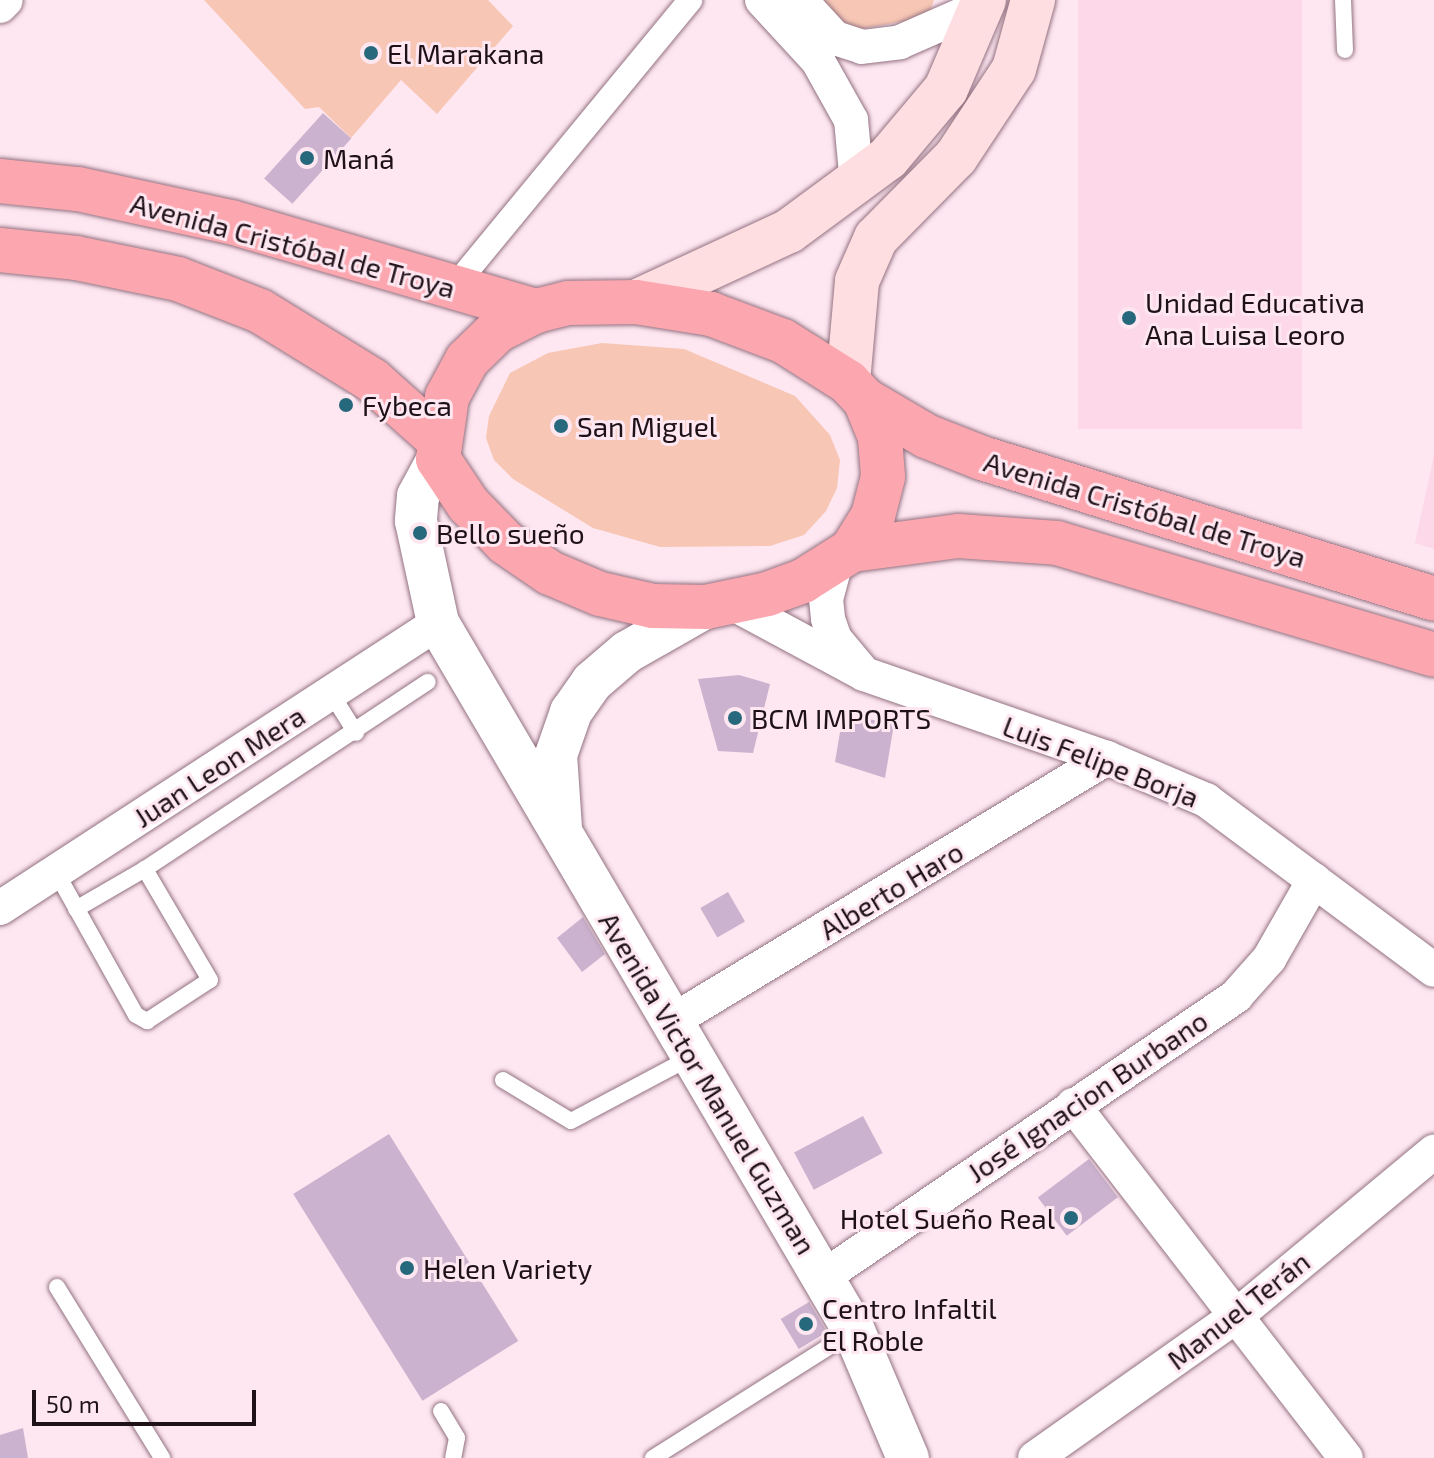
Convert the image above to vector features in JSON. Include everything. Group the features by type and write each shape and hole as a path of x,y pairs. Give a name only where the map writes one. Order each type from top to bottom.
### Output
{"highway":[{"name":"Avenida Cristóbal de Troya","path":"0,180 78,189 231,222 536,311 568,303 636,302 711,314 768,336 926,436 982,458 1434,599"},
{"path":"0,250 76,258 178,279 260,311 372,380 438,449 468,504 496,533 550,573 600,594 640,603 719,605 803,581 844,556 873,516 883,477 880,437 856,391"},
{"path":"438,449 447,397 467,360 498,330 536,311"},
{"name":"Avenida Cristóbal de Troya","path":"844,556 958,536 1057,543 1434,655"}],"main road":[{"path":"856,391 857,281 876,238 956,157 1014,69 1033,0"},
{"path":"636,302 743,256 857,183 908,139 946,89 983,3"}],"street":[{"path":"0,6 6,0"},
{"path":"453,288 690,0"},
{"path":"762,0 818,61 851,120 857,183"},
{"path":"800,0 835,38 862,47 900,42 983,3"},
{"name":"Avenida Victor Manuel Guzman","path":"438,449 418,496 416,521 438,623 563,841 684,1038 854,1331 908,1458"},
{"path":"844,556 826,599 828,619 835,639 864,674"},
{"name":"Avenida Victor Manuel Guzman","path":"563,841 556,755 571,712 592,682 627,652 719,605"},
{"name":"Luis Felipe Borja","path":"719,605 864,674 1107,758 1206,800 1434,970"},
{"name":"Juan Leon Mera","path":"0,908 438,623"},
{"name":"Alberto Haro","path":"684,1038 1107,758"},
{"name":"José Ignacion Burbano","path":"823,1277 1236,996 1269,959 1314,880"},
{"path":"1073,1105 1346,1458"},
{"name":"Manuel Terán","path":"1035,1458 1235,1317 1434,1152"}],"lane":[{"path":"1343,0 1345,50"},
{"path":"76,909 145,869 356,733 428,682"},
{"path":"331,693 356,733"},
{"path":"56,872 136,1015 147,1021 210,980 145,869"},
{"path":"503,1080 571,1121 684,1038"},
{"path":"57,1287 162,1458"},
{"path":"653,1458 854,1331"},
{"path":"441,1411 457,1438 453,1458"}],"shaded area":[{"name":"El Marakana","path":"204,0 488,0 513,26 437,114 401,80 351,138 319,107 305,109"},
{"path":"810,0 934,0 928,17 838,33"},
{"name":"Unidad Educativa Ana Luisa Leoro","path":"1078,0 1302,0 1302,429 1078,429"},
{"path":"602,343 684,349 795,396 830,435 840,460 837,488 826,511 804,535 770,546 660,547 593,528 513,479 494,460 486,438 489,416 510,373 548,353"},
{"path":"1434,455 1434,549 1415,543"}],"building":[{"name":"Maná","path":"323,113 351,138 292,204 264,178"},
{"name":"BCM IMPORTS","path":"739,675 770,684 753,753 718,751 698,679"},
{"path":"843,714 894,724 885,778 835,762"},
{"path":"728,892 745,921 717,937 700,908"},
{"path":"583,917 605,954 582,972 557,938"},
{"path":"863,1116 883,1153 814,1190 794,1153"},
{"name":"Helen Variety","path":"389,1134 518,1341 422,1401 293,1194"},
{"name":"Hotel Sueño Real","path":"1089,1159 1118,1197 1067,1236 1038,1198"},
{"name":"Centro Infaltil El Roble","path":"809,1302 827,1332 799,1349 781,1319"},
{"path":"23,1428 28,1458 0,1458 0,1435"}],"place":[{"name":"El Marakana","path":"371,53"},
{"name":"Maná","path":"307,158"},
{"name":"Unidad Educativa Ana Luisa Leoro","path":"1129,318"},
{"name":"Fybeca","path":"346,405"},
{"name":"San Miguel","path":"561,426"},
{"name":"Bello sueño","path":"420,533"},
{"name":"BCM IMPORTS","path":"735,718"},
{"name":"Hotel Sueño Real","path":"1071,1218"},
{"name":"Helen Variety","path":"407,1268"},
{"name":"Centro Infaltil El Roble","path":"806,1324"}]}
